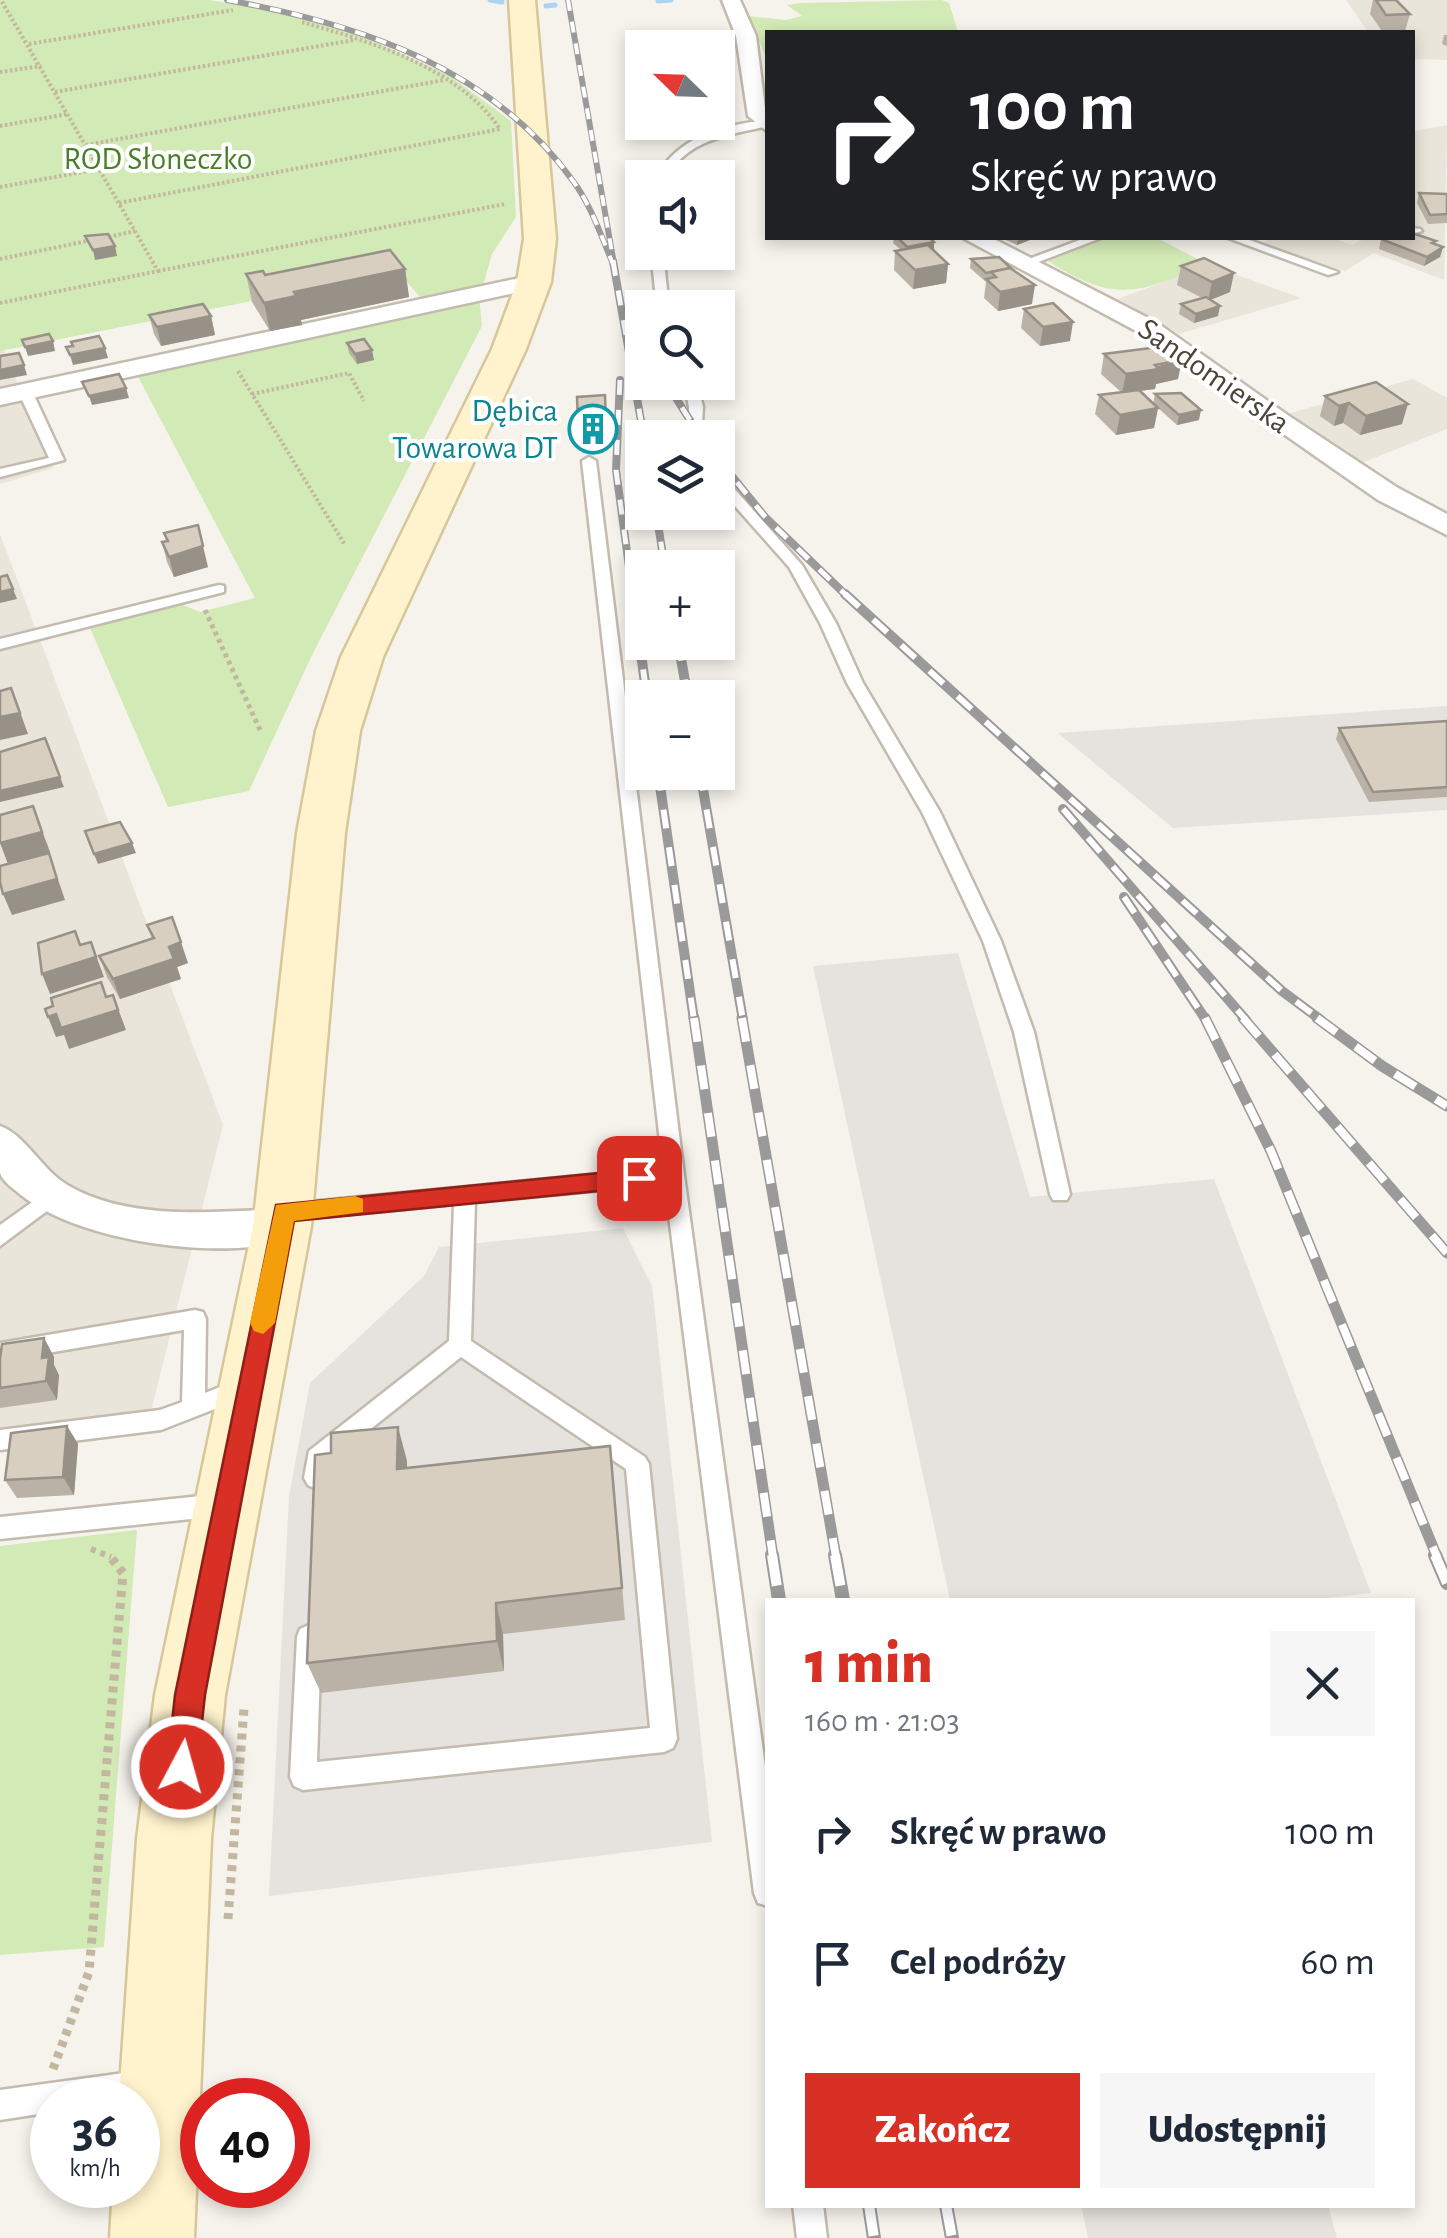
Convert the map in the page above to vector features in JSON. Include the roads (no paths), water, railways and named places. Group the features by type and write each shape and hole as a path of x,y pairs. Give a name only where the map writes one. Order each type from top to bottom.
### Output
{"street":[{"path":"152,2238 174,1839 190,1695 227,1504 222,1396 283,1219 320,850 338,731 362,656 509,348 534,282 540,239 522,0"},
{"path":"731,1 746,36 758,116 765,123"},
{"name":"Sandomierska","path":"979,240 1147,327 1388,494 1447,526"},
{"path":"12,394 534,282"},
{"path":"0,1142 52,1196 77,1210 126,1224 211,1230 283,1219"}],"lane":[{"path":"666,160 681,148 765,124"},
{"path":"1024,263 1089,240"},
{"path":"1240,240 1332,272"},
{"path":"0,473 57,460 12,394"},
{"path":"589,460 674,1174 765,1870"},
{"path":"735,498 795,565 828,622 855,684 931,812 992,941 1024,1032 1060,1194"},
{"path":"0,644 219,589"},
{"path":"283,1219 465,1195 674,1174"},
{"path":"315,1498 317,1458 460,1345 465,1195"},
{"path":"0,1238 52,1196"},
{"path":"0,1352 196,1319 222,1396 161,1420 0,1440"},
{"path":"310,1618 303,1777 664,1739 637,1464 460,1345"},
{"path":"0,1528 227,1504"},
{"path":"0,2106 162,2082"},
{"path":"808,2208 812,2238"}],"waterway":[{"path":"490,0 502,2"},
{"path":"658,1 671,0"},
{"path":"546,6 555,5"}],"railway":[{"path":"227,0 325,22 373,38 462,80 503,108 540,141 573,181 613,264"},
{"path":"568,0 614,264"},
{"path":"613,261 641,420"},
{"path":"620,380 616,470 627,550"},
{"path":"677,400 690,420"},
{"path":"735,480 766,518 848,597"},
{"path":"659,530 662,550"},
{"path":"845,594 1282,991 1321,1020"},
{"path":"642,660 645,680"},
{"path":"681,660 685,680"},
{"path":"661,790 694,1020"},
{"path":"703,790 743,1020"},
{"path":"1063,809 1246,1020"},
{"path":"1124,897 1206,1020"},
{"path":"694,1018 773,1557"},
{"path":"742,1018 836,1557"},
{"path":"1243,1018 1447,1253"},
{"path":"1317,1018 1382,1066 1447,1106"},
{"path":"1206,1020 1271,1151 1437,1557"},
{"path":"772,1555 779,1598"},
{"path":"835,1555 843,1598"},
{"path":"1435,1555 1447,1583"},
{"path":"869,2208 874,2238"},
{"path":"947,2208 952,2238"}],"place":[{"name":"Dębica Towarowa DT","path":"593,429"}],"park label":[{"name":"ROD Słoneczko","path":"158,159"}]}
